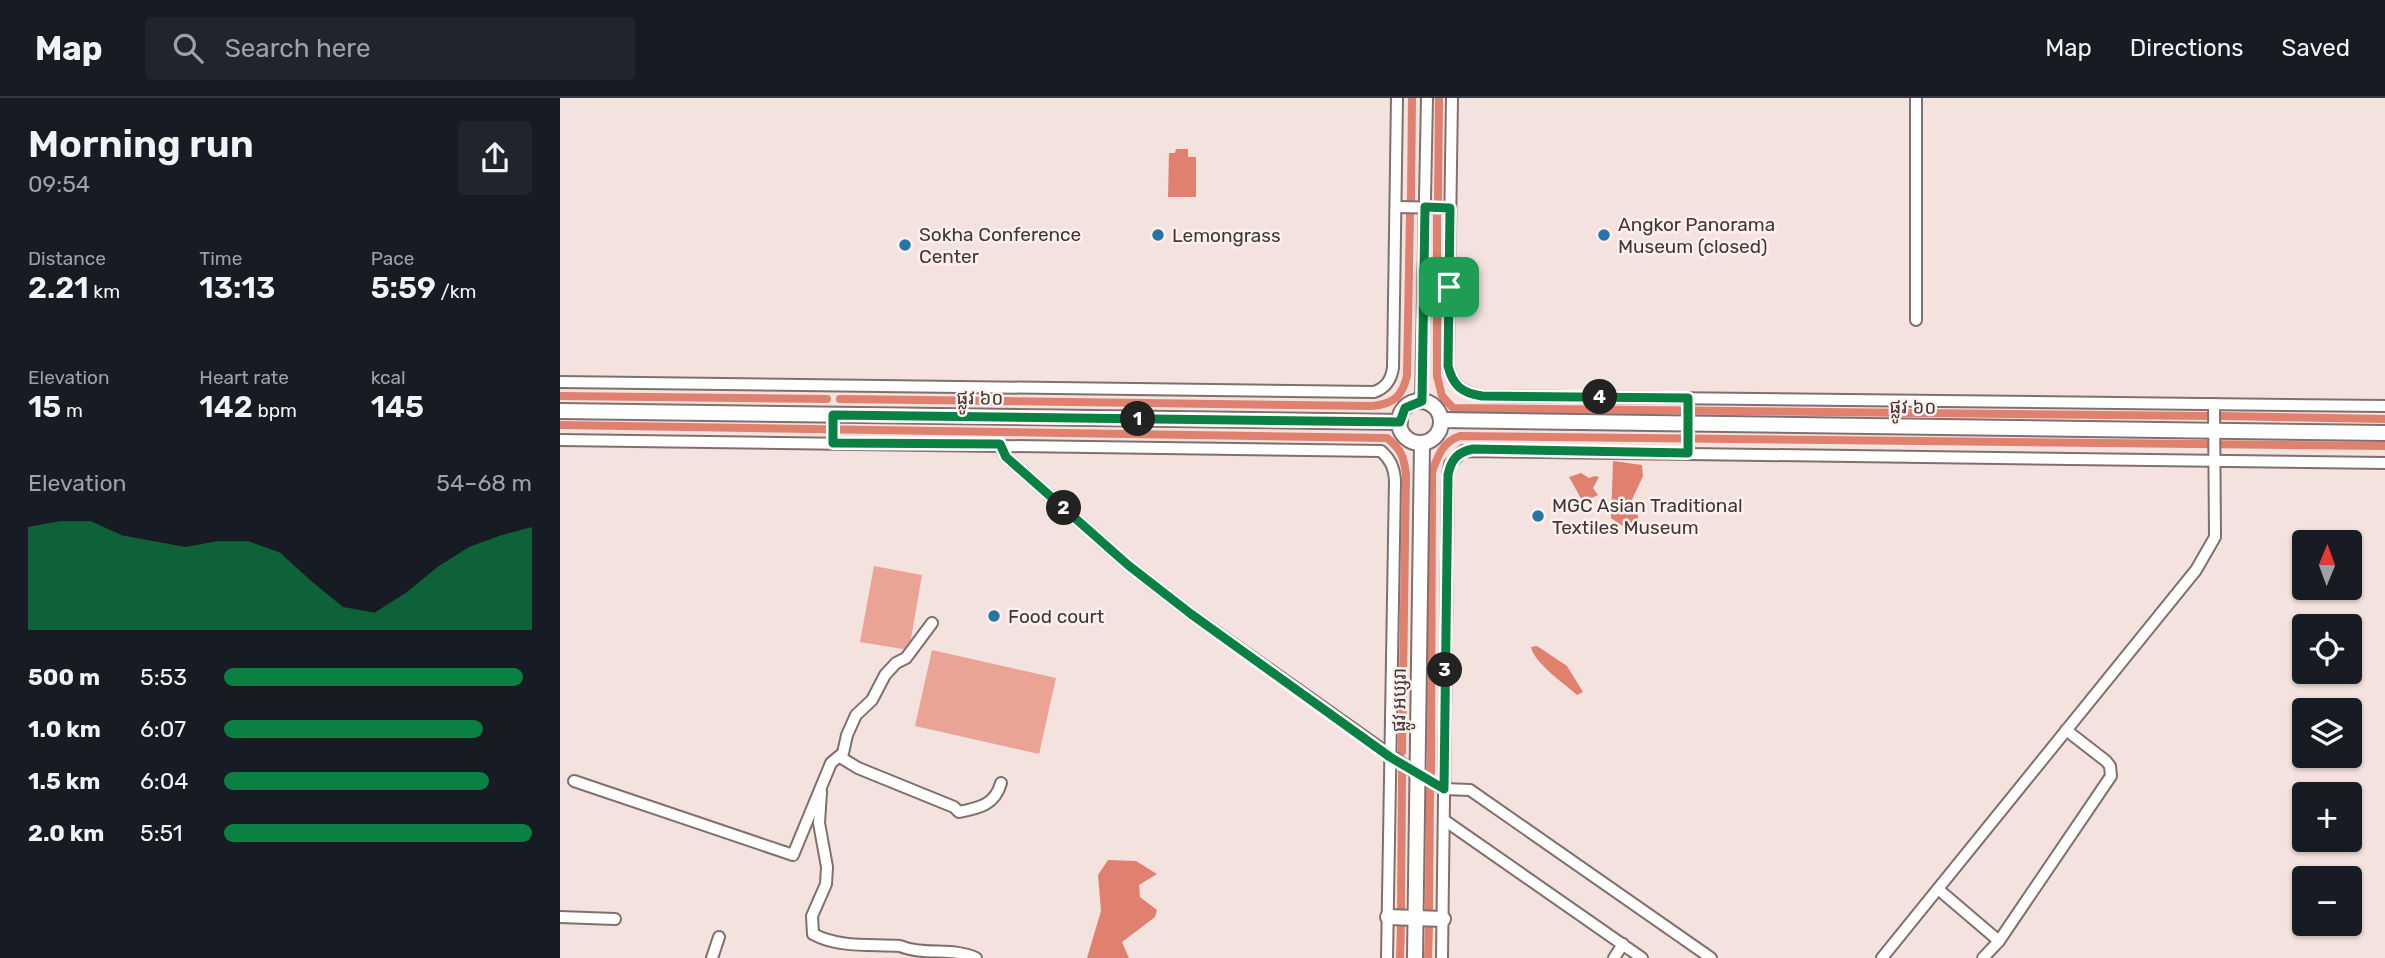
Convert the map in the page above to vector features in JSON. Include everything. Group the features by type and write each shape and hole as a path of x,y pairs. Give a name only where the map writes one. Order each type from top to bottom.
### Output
{"main road":[{"path":"1422,401 1436,408 1441,420 1438,434 1430,441 1422,443 1405,436 1400,422 1405,408 1422,401"},
{"name":"ផ្លូវ ៦០","path":"560,411 833,423 1400,422"},
{"name":"ផ្លូវ ៦០","path":"1441,420 2213,434 2385,433"},
{"name":"ផ្លូវ អប្សរា","path":"1415,958 1422,443"},
{"path":"1388,917 1443,919"}],"street":[{"path":"560,382 1374,392 1391,379 1392,368 1397,98"},
{"path":"1422,401 1427,98"},
{"path":"1452,98 1448,366 1451,379 1459,389 1482,396 1688,400 2385,406"},
{"path":"1916,98 1916,320"},
{"path":"1396,208 1450,208"},
{"path":"1688,400 1688,450"},
{"path":"1882,958 2196,570 2211,547 2216,527 2214,404"},
{"path":"833,423 833,443"},
{"path":"560,440 1381,451 1388,457 1395,471 1387,958"},
{"path":"1000,444 1006,457 1128,565 1245,654 1417,774 1444,789 1470,790 1712,958"},
{"path":"1442,958 1448,475 1450,464 1464,451 1688,450 2385,463"},
{"path":"574,781 793,855 831,763 843,753 856,715 872,700 885,675 895,663 906,658 932,623"},
{"path":"1983,958 1999,941 2111,776 2110,766 2106,761 2066,730"},
{"path":"840,757 858,768 954,807 959,812 989,804 998,794 1001,783"},
{"path":"821,789 819,823 827,867 826,884 812,916 813,934 838,943 900,946 909,950 964,954 976,958"},
{"path":"1444,820 1642,958"},
{"path":"1938,889 1999,941"},
{"path":"560,917 615,919"},
{"path":"712,958 719,937"},
{"path":"1614,958 1623,944"}],"shaded area":[{"path":"1176,149 1188,149 1188,157 1196,157 1196,197 1168,197 1169,153 1175,153"},
{"path":"1613,461 1642,465 1643,476 1630,504 1638,509 1638,518 1627,529 1611,518"},
{"path":"1581,473 1589,478 1599,477 1593,488 1598,495 1583,502 1569,477"},
{"path":"874,566 922,575 909,650 860,642"},
{"path":"1537,646 1567,666 1583,692 1577,695 1538,660 1531,647"},
{"path":"932,650 1056,678 1039,754 915,726"},
{"path":"1108,860 1136,861 1157,874 1139,885 1140,897 1157,910 1155,917 1122,942 1129,958 1087,958 1101,911 1098,875"}],"waterway":[{"path":"1411,200 1412,98"},
{"path":"1438,201 1439,98"},
{"path":"840,399 1372,406 1386,403 1396,398 1407,376 1410,213"},
{"path":"1437,214 1437,376 1442,396 1453,408 2207,416"},
{"path":"560,396 827,399"},
{"path":"2220,416 2385,419"},
{"path":"560,425 1387,438 1401,454 1406,474 1402,752"},
{"path":"1431,774 1432,472 1445,446 1460,436 2385,446"},
{"path":"1401,912 1402,772"},
{"path":"1429,911 1430,789"},
{"path":"1400,958 1401,924"},
{"path":"1428,958 1429,926"}],"place":[{"name":"Lemongrass","path":"1158,235"},
{"name":"Angkor Panorama Museum (closed)","path":"1604,235"},
{"name":"Sokha Conference Center","path":"905,245"},
{"name":"MGC Asian Traditional Textiles Museum","path":"1538,516"},
{"name":"Food court","path":"994,616"}],"route":[{"path":"1425,207 1450,208 1449,287 1448,366 1451,379 1459,389 1468,394 1482,396 1688,398 1688,453 1473,449 1455,456 1448,475 1444,789 1390,757 1191,614 1128,565 1006,457 1000,444 833,443 833,415 1400,422 1405,408 1411,403 1422,401 1425,207"}]}
